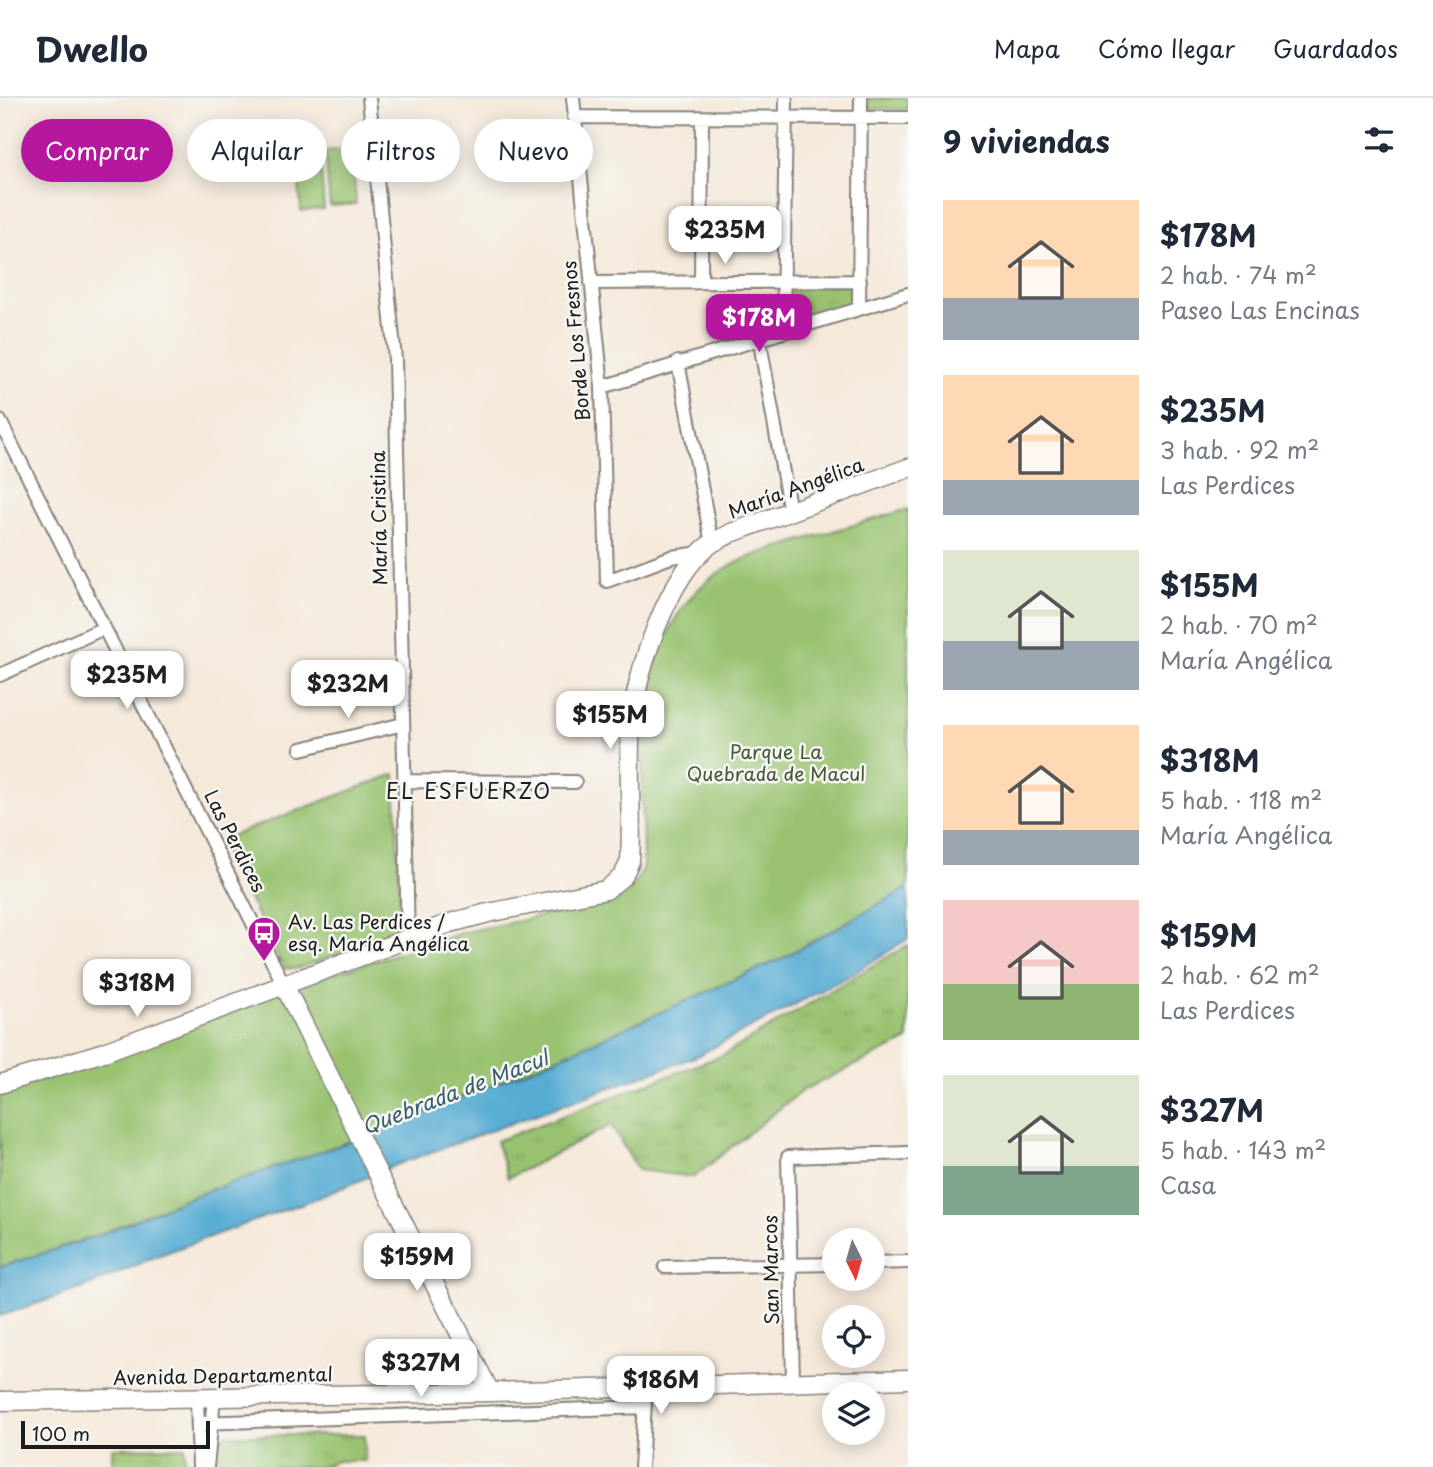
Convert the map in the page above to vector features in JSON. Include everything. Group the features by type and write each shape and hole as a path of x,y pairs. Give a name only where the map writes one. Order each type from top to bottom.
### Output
{"street":[{"name":"María Cristina","path":"369,98 395,359 408,939"},
{"name":"Borde Los Fresnos","path":"573,98 602,387 607,581"},
{"path":"783,330 786,98"},
{"path":"859,308 861,98"},
{"path":"575,117 908,118"},
{"path":"701,282 702,118"},
{"path":"591,283 859,281"},
{"path":"602,387 759,337 908,294"},
{"path":"759,337 790,512"},
{"path":"678,362 707,548"},
{"name":"Las Perdices","path":"0,421 356,1131 491,1392"},
{"name":"María Angélica","path":"607,581 671,557 707,548 731,533 908,468"},
{"name":"María Angélica","path":"0,1084 104,1052 470,917 613,887 623,876 630,852 629,747 638,685 660,617 677,586 707,548"},
{"path":"0,675 104,628"},
{"path":"301,749 403,724"},
{"path":"405,781 575,782"},
{"name":"San Marcos","path":"793,1382 788,1157 908,1153"},
{"path":"886,1263 908,1262"},
{"path":"665,1267 822,1265"},
{"name":"Avenida Departamental","path":"0,1401 491,1392 908,1378"},
{"path":"641,1467 646,1387"},
{"path":"205,1398 212,1423 207,1467"},
{"path":"198,1467 198,1423 205,1398"},
{"path":"198,1423 645,1407"}],"green space":[{"path":"869,98 908,98 908,109 869,109"},
{"path":"341,150 341,182 354,182 356,204 330,206 327,151"},
{"path":"299,182 322,182 324,209 301,211"},
{"path":"856,284 856,303 790,323 788,286"},
{"name":"Parque La Quebrada de Macul","path":"908,509 908,888 779,960 557,1058 374,1133 185,1199 99,1235 0,1267 0,1092 298,985 465,932 613,901 624,895 636,883 643,866 643,744 648,702 657,662 672,625 694,593 726,568 745,559"},
{"path":"395,774 401,928 395,935 296,969 284,968 221,844 230,836"},
{"path":"908,945 908,1040 803,1090 694,1177 638,1170 611,1125 508,1178 496,1141 723,1055"},
{"path":"213,1435 365,1435 365,1461 337,1461 322,1467 213,1467"},
{"path":"185,1447 185,1467 112,1467 112,1448"}],"water":[{"path":"908,888 908,939 849,976 697,1056 401,1163 320,1197 157,1256 83,1288 0,1316 0,1267 99,1235 185,1199 374,1133 557,1058 779,960"}],"place":[{"name":"Av. Las Perdices / esq. María Angélica","path":"264,963"}],"district":[{"name":"EL ESFUERZO","path":"469,792"}],"water label":[{"name":"Quebrada de Macul","path":"455,1093"}]}
